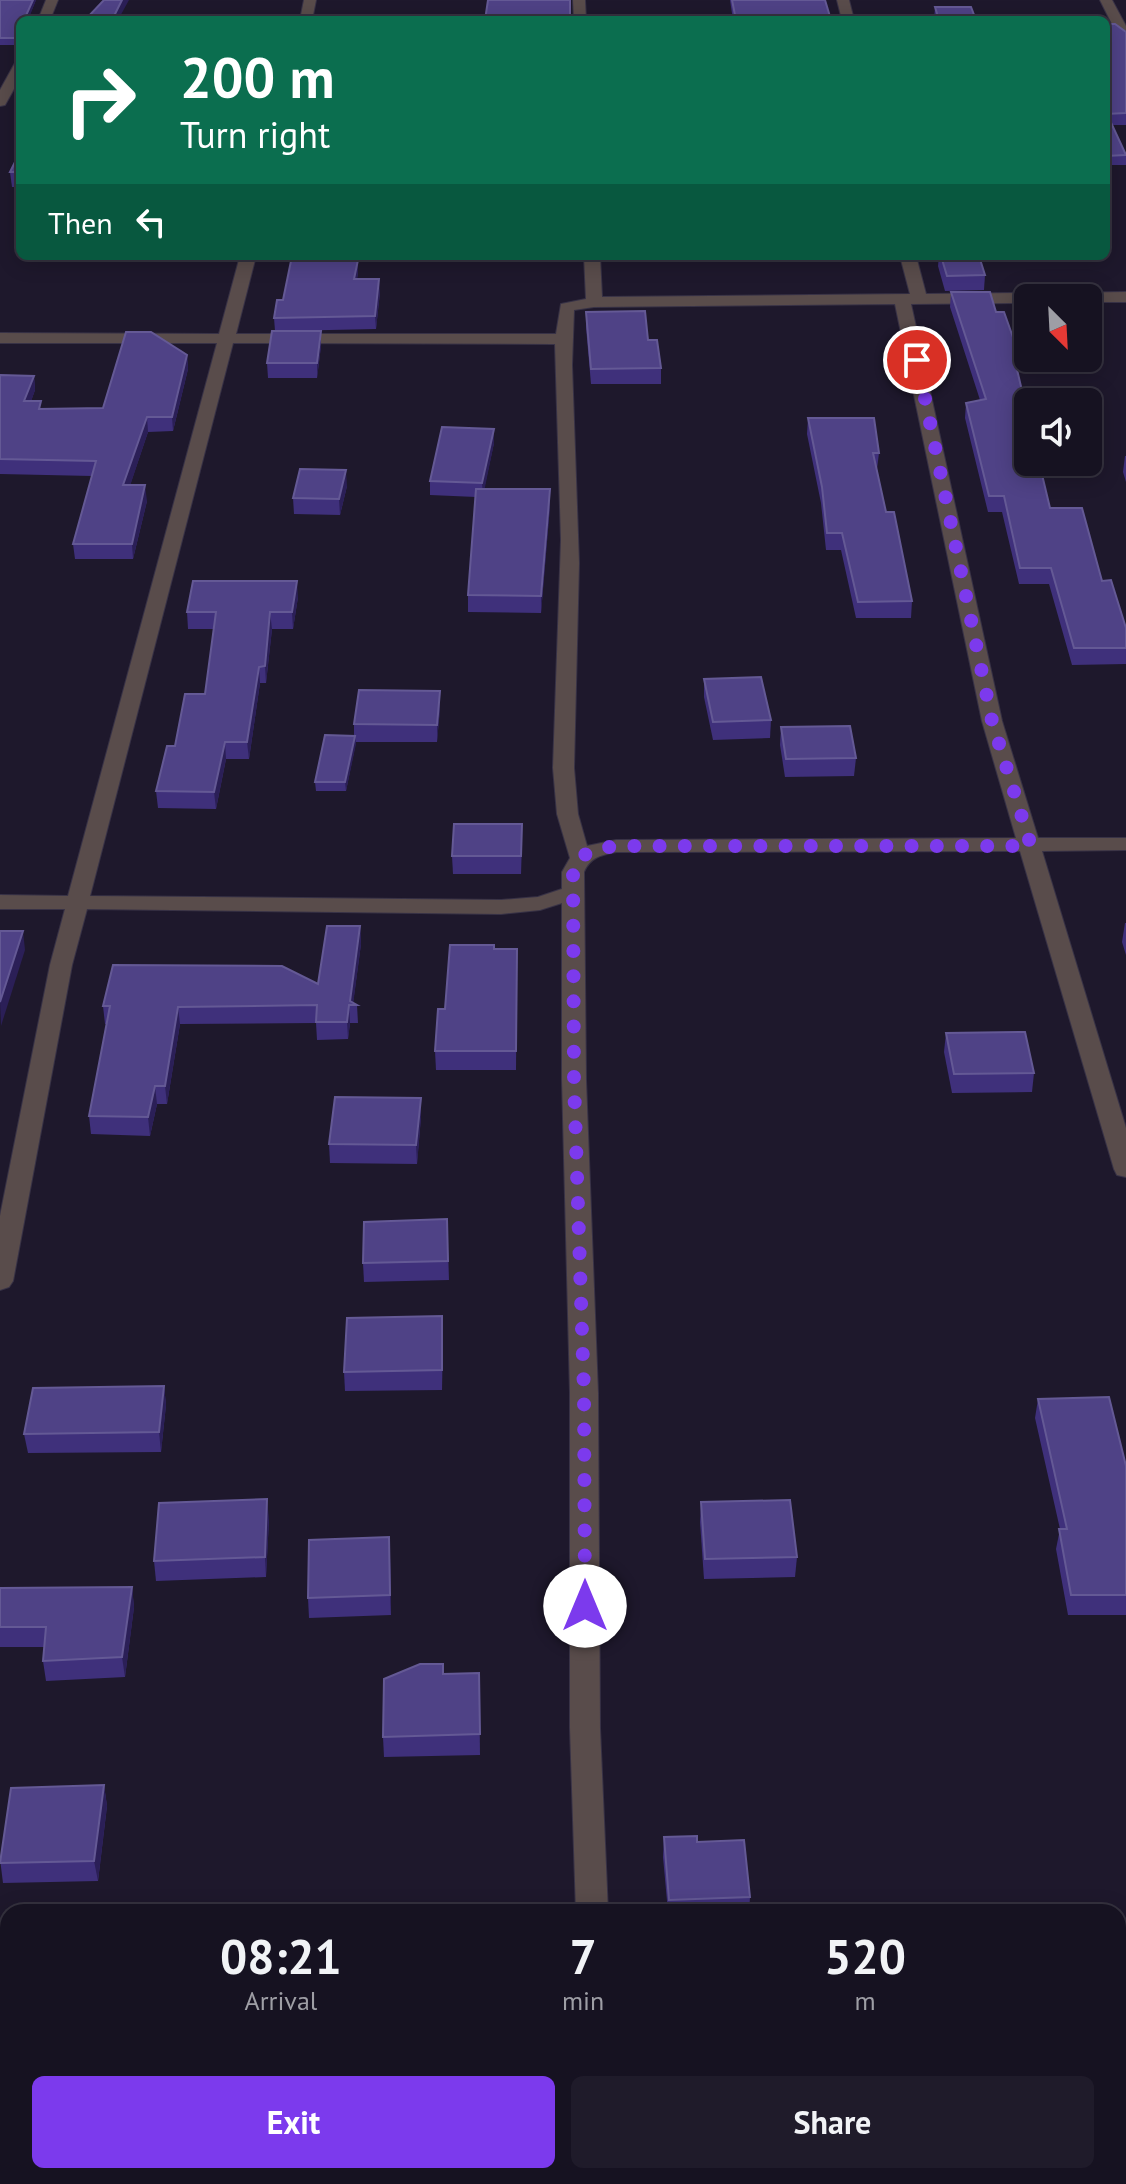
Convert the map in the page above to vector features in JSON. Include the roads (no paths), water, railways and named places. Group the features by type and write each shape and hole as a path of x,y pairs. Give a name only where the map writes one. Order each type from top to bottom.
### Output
{"street":[{"path":"1106,0 1126,38"},
{"path":"0,102 16,73"},
{"path":"0,1281 61,965 247,260"},
{"path":"592,260 594,302"},
{"path":"908,260 911,299 992,721 1126,1169"},
{"path":"1102,297 1126,297"},
{"path":"580,857 570,834 563,766 571,551 563,312 567,307 594,302 1014,298"},
{"path":"0,338 562,339"},
{"path":"592,1904 585,1728 584,1393 574,1080 573,872 580,857 594,849 616,846 1126,844"},
{"path":"0,902 501,907 540,903 573,893"}]}
